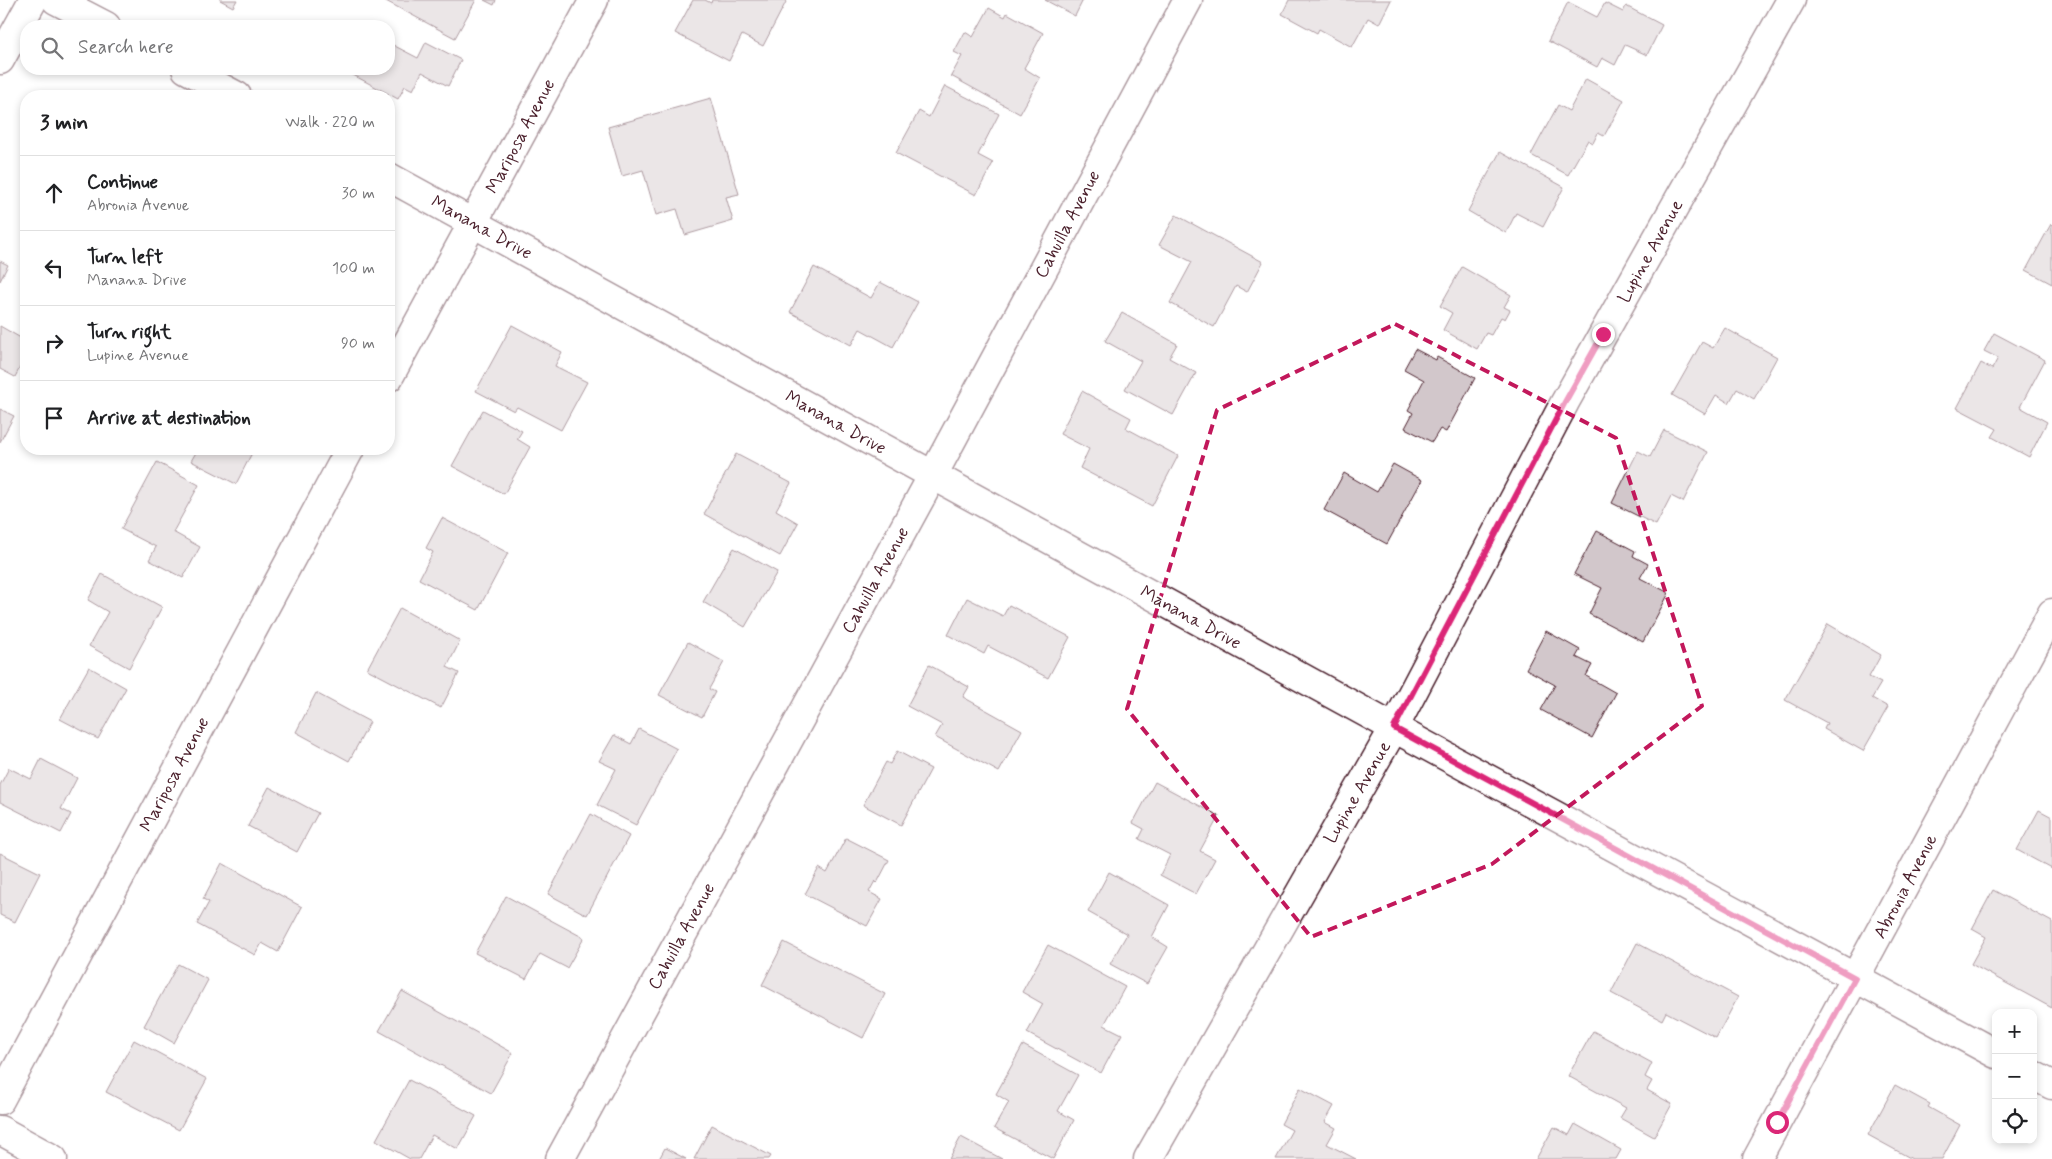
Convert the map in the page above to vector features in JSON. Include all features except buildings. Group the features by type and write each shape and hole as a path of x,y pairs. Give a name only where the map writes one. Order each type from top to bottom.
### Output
{"street":[{"path":"22,20 33,0"},
{"path":"56,0 94,20"},
{"name":"Mariposa Avenue","path":"395,366 594,0"},
{"name":"Cahuilla Avenue","path":"560,1159 1188,0"},
{"name":"Lupine Avenue","path":"1148,1159 1394,728 1565,402 1791,0"},
{"path":"0,60 20,24"},
{"path":"197,75 226,90"},
{"name":"Manana Drive","path":"395,180 1394,728 1992,1052"},
{"name":"Mariposa Avenue","path":"0,1100 347,455"},
{"name":"Abronia Avenue","path":"1757,1159 2052,613"},
{"path":"2037,1077 2052,1085"},
{"path":"0,1130 52,1159"}],"highlighted area":[{"path":"1395,324 1616,438 1702,706 1492,864 1311,937 1127,709 1217,410"}],"route":[{"path":"1603,334 1565,402 1394,728 1855,978 1777,1122"}]}
